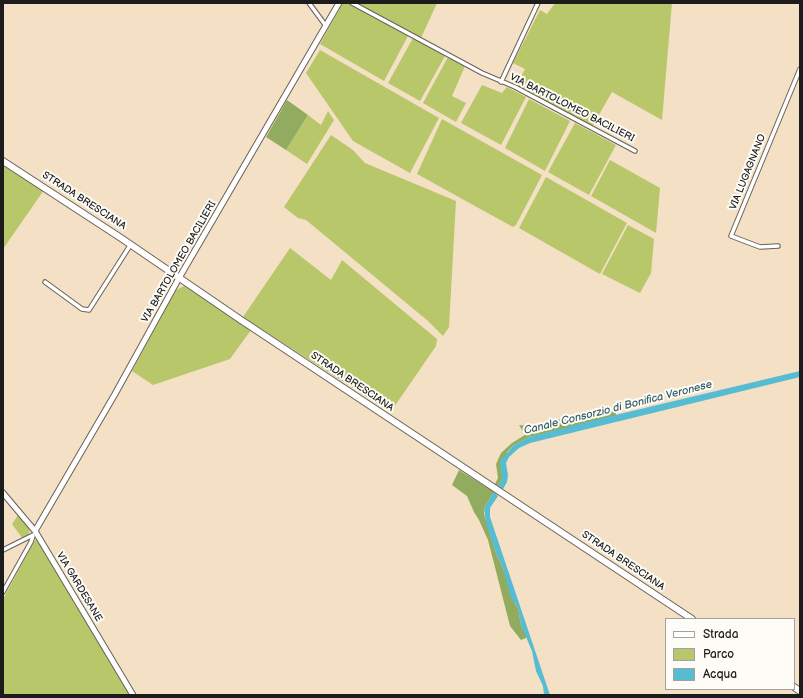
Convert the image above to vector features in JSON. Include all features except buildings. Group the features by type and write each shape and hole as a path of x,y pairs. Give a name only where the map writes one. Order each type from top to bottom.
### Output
{"main road":[{"name":"STRADA BRESCIANA","path":"3,161 131,244 179,278 690,618"}],"street":[{"path":"309,3 326,26"},
{"name":"VIA BARTOLOMEO BACILIERI","path":"34,533 115,394 179,278 339,3"},
{"name":"VIA BARTOLOMEO BACILIERI","path":"352,3 635,151"},
{"name":"VIA BARTOLOMEO BACILIERI","path":"501,82 538,3"},
{"name":"VIA LUGAGNANO","path":"778,246 760,248 731,236 800,69"},
{"path":"45,282 82,309 89,310 131,244"},
{"name":"VIA GARDESANE","path":"3,494 34,533 133,695"},
{"path":"3,550 34,533"},
{"path":"3,592 31,542 34,533"}],"green space":[{"path":"343,3 347,3 408,36 384,81 320,44"},
{"path":"357,3 372,4 437,3 421,38"},
{"path":"555,3 672,3 662,120 612,92 592,127 515,87 525,69 513,63 540,10 547,14"},
{"path":"413,38 445,56 420,101 388,83"},
{"path":"320,50 439,118 410,173 353,141 306,73"},
{"path":"448,57 465,66 452,96 466,103 456,122 423,103"},
{"path":"482,85 502,93 507,87 526,97 501,145 461,123"},
{"path":"529,99 570,121 545,171 505,148"},
{"path":"287,100 308,115 286,150 266,137"},
{"path":"328,111 334,120 307,164 286,150 308,115 321,125"},
{"path":"442,119 542,175 516,225 513,227 417,174"},
{"path":"575,123 616,145 589,195 548,172"},
{"path":"331,135 353,150 365,163 456,201 449,327 443,336 428,321 306,220 298,218 284,207"},
{"path":"610,160 660,188 656,233 591,196"},
{"path":"3,164 44,190 3,249"},
{"path":"546,177 627,223 600,274 519,228"},
{"path":"628,225 654,239 651,273 640,293 602,274"},
{"path":"290,248 331,280 342,260 437,339 436,346 392,410 387,410 243,317"},
{"path":"184,286 251,330 230,359 153,385 132,371 176,290"},
{"path":"611,409 616,410 616,416 529,437 514,445 507,452 502,480 498,486 495,484 498,478 496,464 501,453 512,443 525,435 519,425 531,426 569,417 577,420 584,416"},
{"path":"459,470 494,492 484,508 484,514 496,553 503,568 515,604 518,608 521,625 526,635 526,638 521,640 510,626 488,540 467,496 452,485"},
{"path":"18,515 30,530 28,536 23,539 12,524"},
{"path":"35,540 37,540 130,695 3,695 3,599"}],"water":[{"path":"800,371 800,377 530,443 519,448 509,457 506,463 508,475 507,482 503,489 498,486 502,480 500,461 514,445 529,437"},
{"path":"494,492 498,496 490,508 490,517 550,695 544,695 543,686 536,671 532,651 521,625 518,608 511,598 503,568 496,553 486,523 484,508"}],"water label":[{"name":"Canale Consorzio di Bonifica Veronese","path":"618,408"}]}
